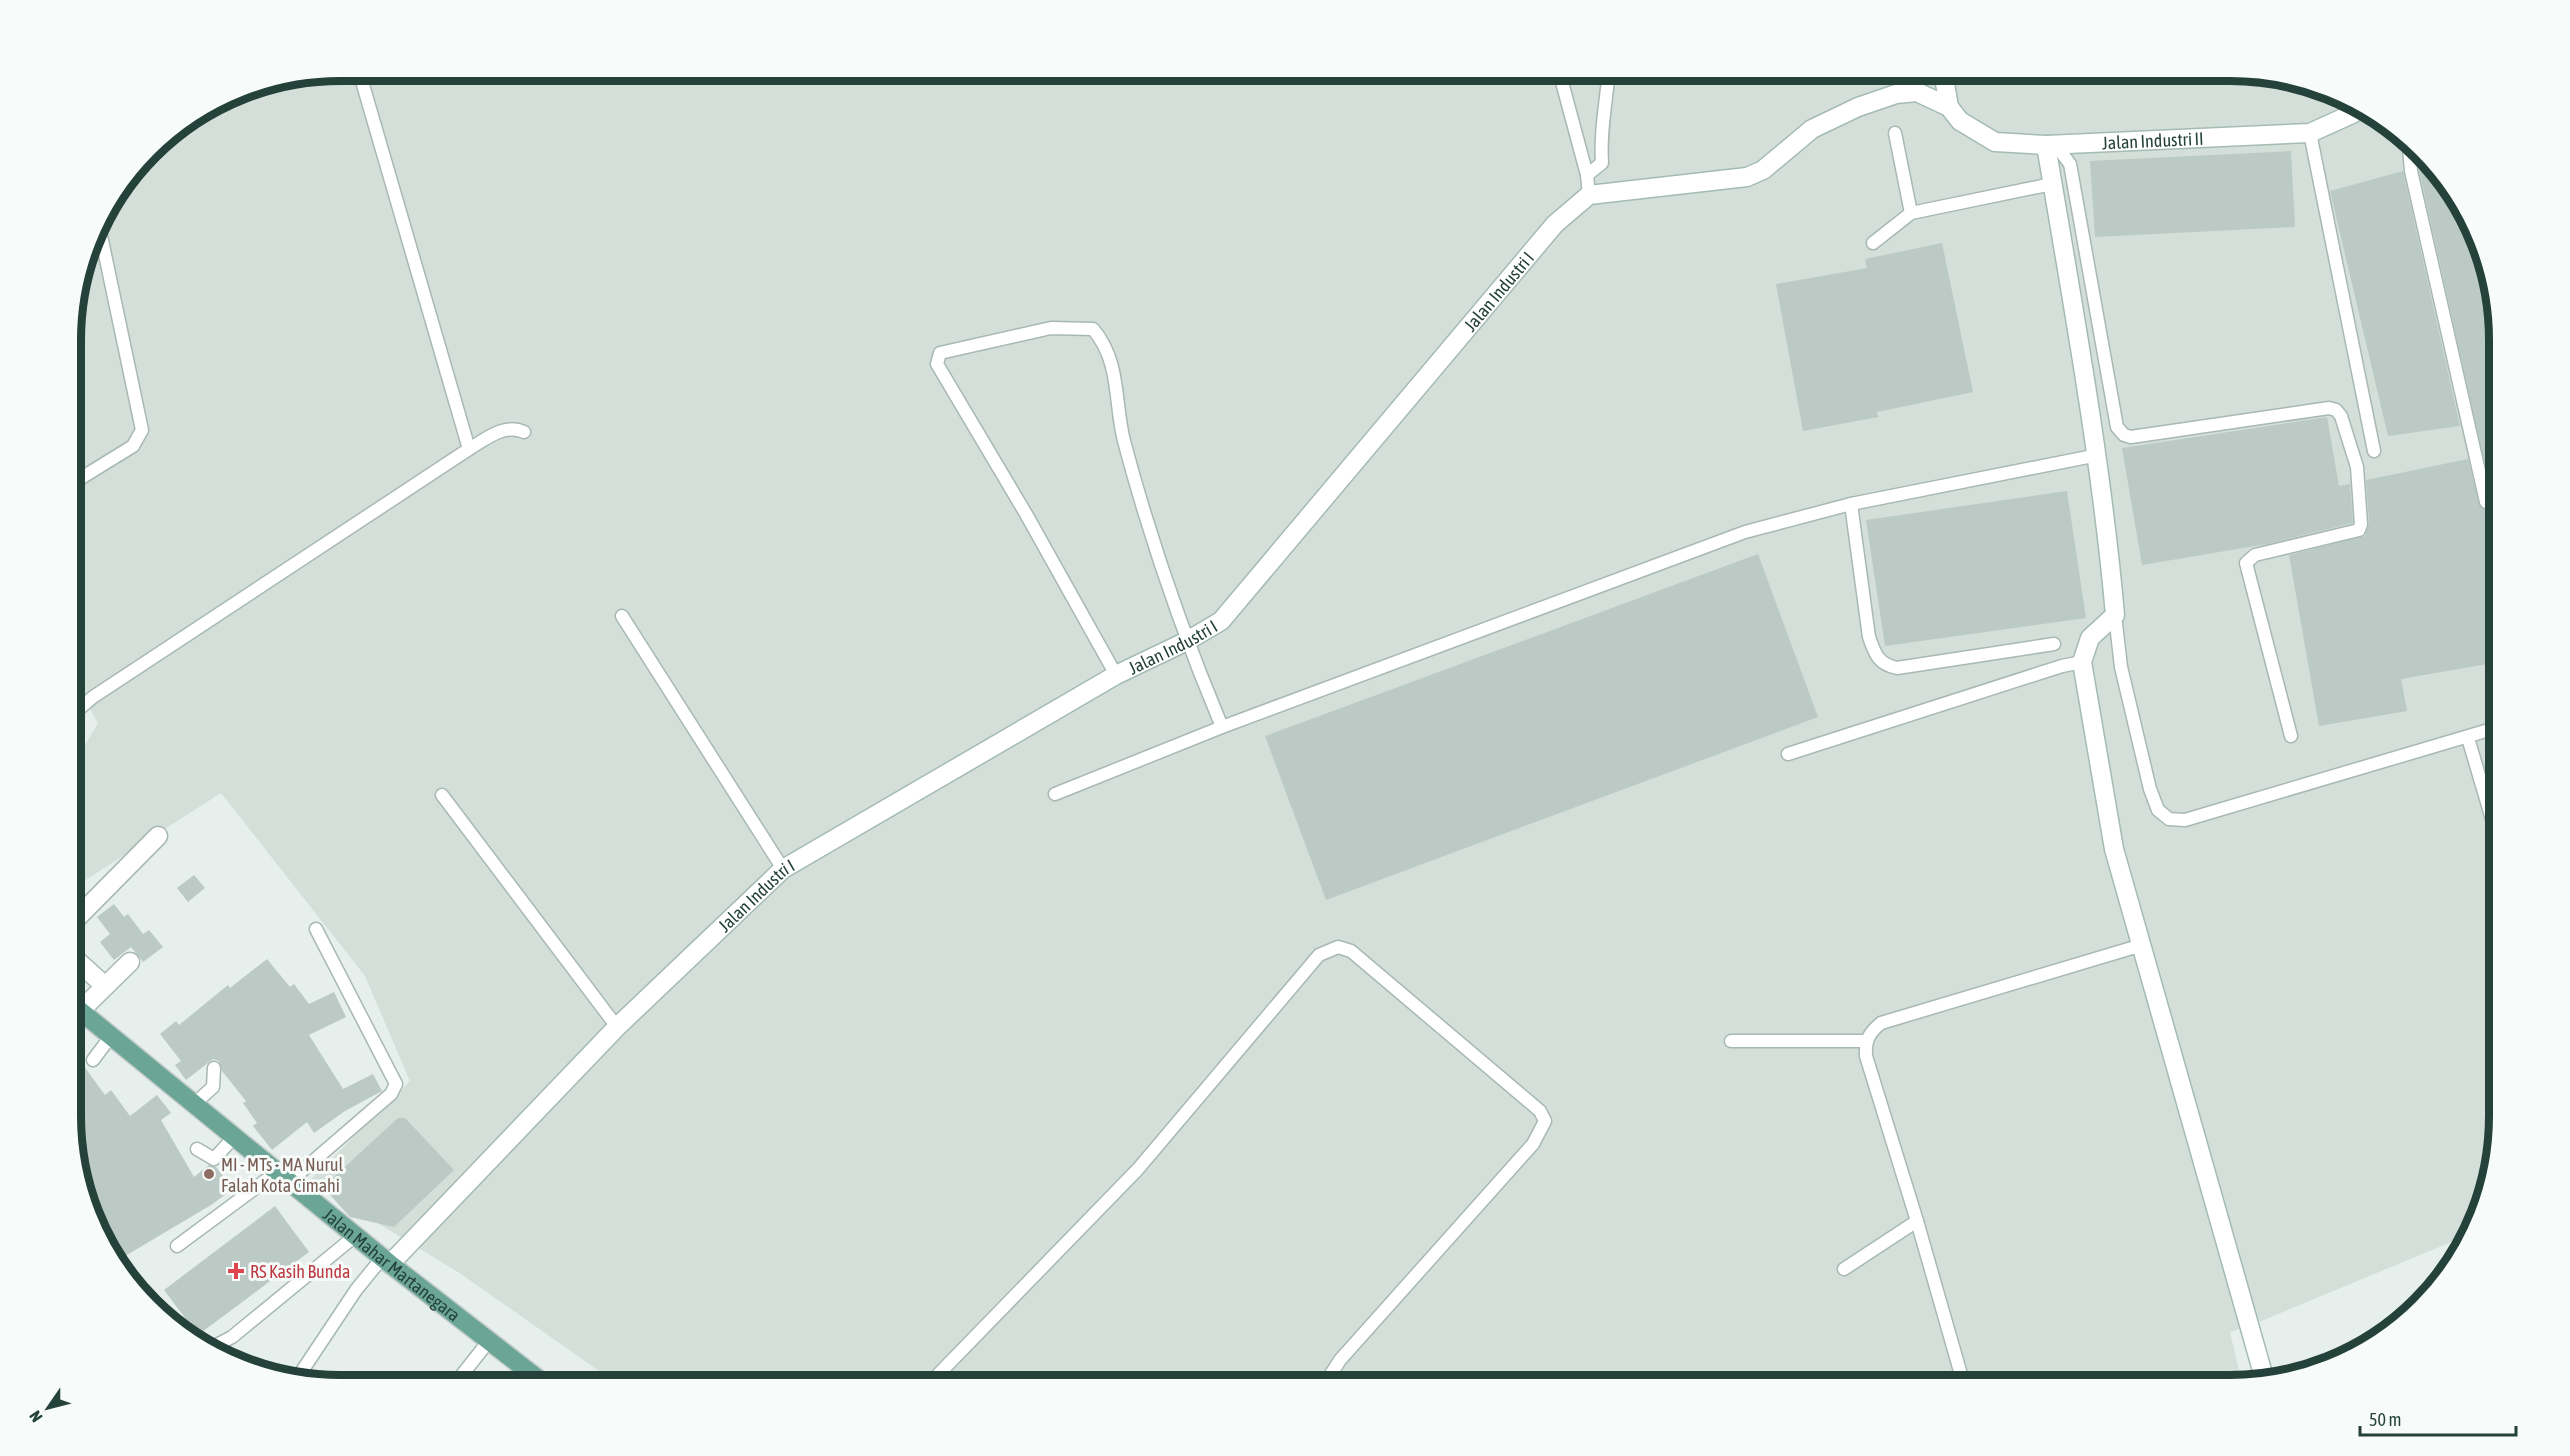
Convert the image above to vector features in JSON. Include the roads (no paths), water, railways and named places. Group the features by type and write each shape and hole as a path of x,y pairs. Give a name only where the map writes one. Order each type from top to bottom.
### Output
{"main road":[{"path":"1945,81 1949,107"},
{"path":"1589,195 1747,177 1763,170 1812,129 1858,107 1896,94 1917,92 1949,107"},
{"name":"Jalan Industri II","path":"1949,107 1960,121 1974,132 1995,142 2050,145 2310,133 2354,113"},
{"path":"2050,145 2052,184 2098,455 2107,523 2115,615 2090,638 2082,662 2114,849 2263,1373"},
{"name":"Jalan Industri I","path":"386,1261 617,1027 783,869 1116,675 1187,641 1221,621 1555,224 1589,195"},
{"path":"81,914 158,836"},
{"path":"81,1004 105,986 130,962"},
{"path":"81,964 105,986"},
{"name":"Jalan Mahar Martanegara","path":"81,1012 386,1261 533,1375"}],"lane":[{"path":"363,81 469,449"},
{"path":"1562,81 1587,175 1589,195"},
{"path":"1587,175 1602,163 1600,134 1609,81"},
{"path":"1894,133 1911,213"},
{"path":"2310,133 2374,452"},
{"path":"2050,145 2070,164 2117,427 2124,435 2131,437 2330,408 2336,410 2341,416 2356,467 2361,524 2359,530 2254,555 2246,563 2291,736"},
{"path":"2409,153 2411,171 2486,502"},
{"path":"1872,243 1911,213 2052,184"},
{"path":"81,478 134,446 142,430 102,239"},
{"path":"1116,675 1026,514 937,364 940,353 1051,328 1093,329 1105,343 1114,367 1124,440 1187,641 1222,727"},
{"path":"81,707 93,697 469,449 502,430 514,428 524,432"},
{"path":"1055,794 1222,727 1745,532 1851,504 2098,455"},
{"path":"1851,504 1869,637 1876,658 1887,666 1898,668 2054,644"},
{"path":"2115,615 2121,667 2150,789 2158,810 2169,819 2185,820 2489,731"},
{"path":"622,616 783,869"},
{"path":"1788,754 2062,666 2082,662"},
{"path":"2468,738 2489,809"},
{"path":"442,795 617,1027"},
{"path":"177,1246 283,1177 390,1094 396,1084 316,929"},
{"path":"1961,1375 1866,1056 1866,1041 1871,1032 1881,1023 2142,945"},
{"path":"938,1375 1138,1169 1319,955 1338,947 1351,951 1540,1111 1545,1120 1533,1144 1340,1360 1330,1375"},
{"path":"93,1060 111,1036"},
{"path":"1731,1041 1866,1041"},
{"path":"194,1105 213,1088 214,1068"},
{"path":"197,1149 214,1159 234,1137"},
{"path":"1844,1269 1917,1221"},
{"path":"218,1344 232,1337 355,1236"},
{"path":"301,1372 356,1290 386,1261"},
{"path":"462,1375 488,1342"}],"place":[{"name":"MI - MTs - MA Nurul Falah Kota Cimahi","path":"209,1174"},
{"name":"RS Kasih Bunda","path":"236,1271"}]}
